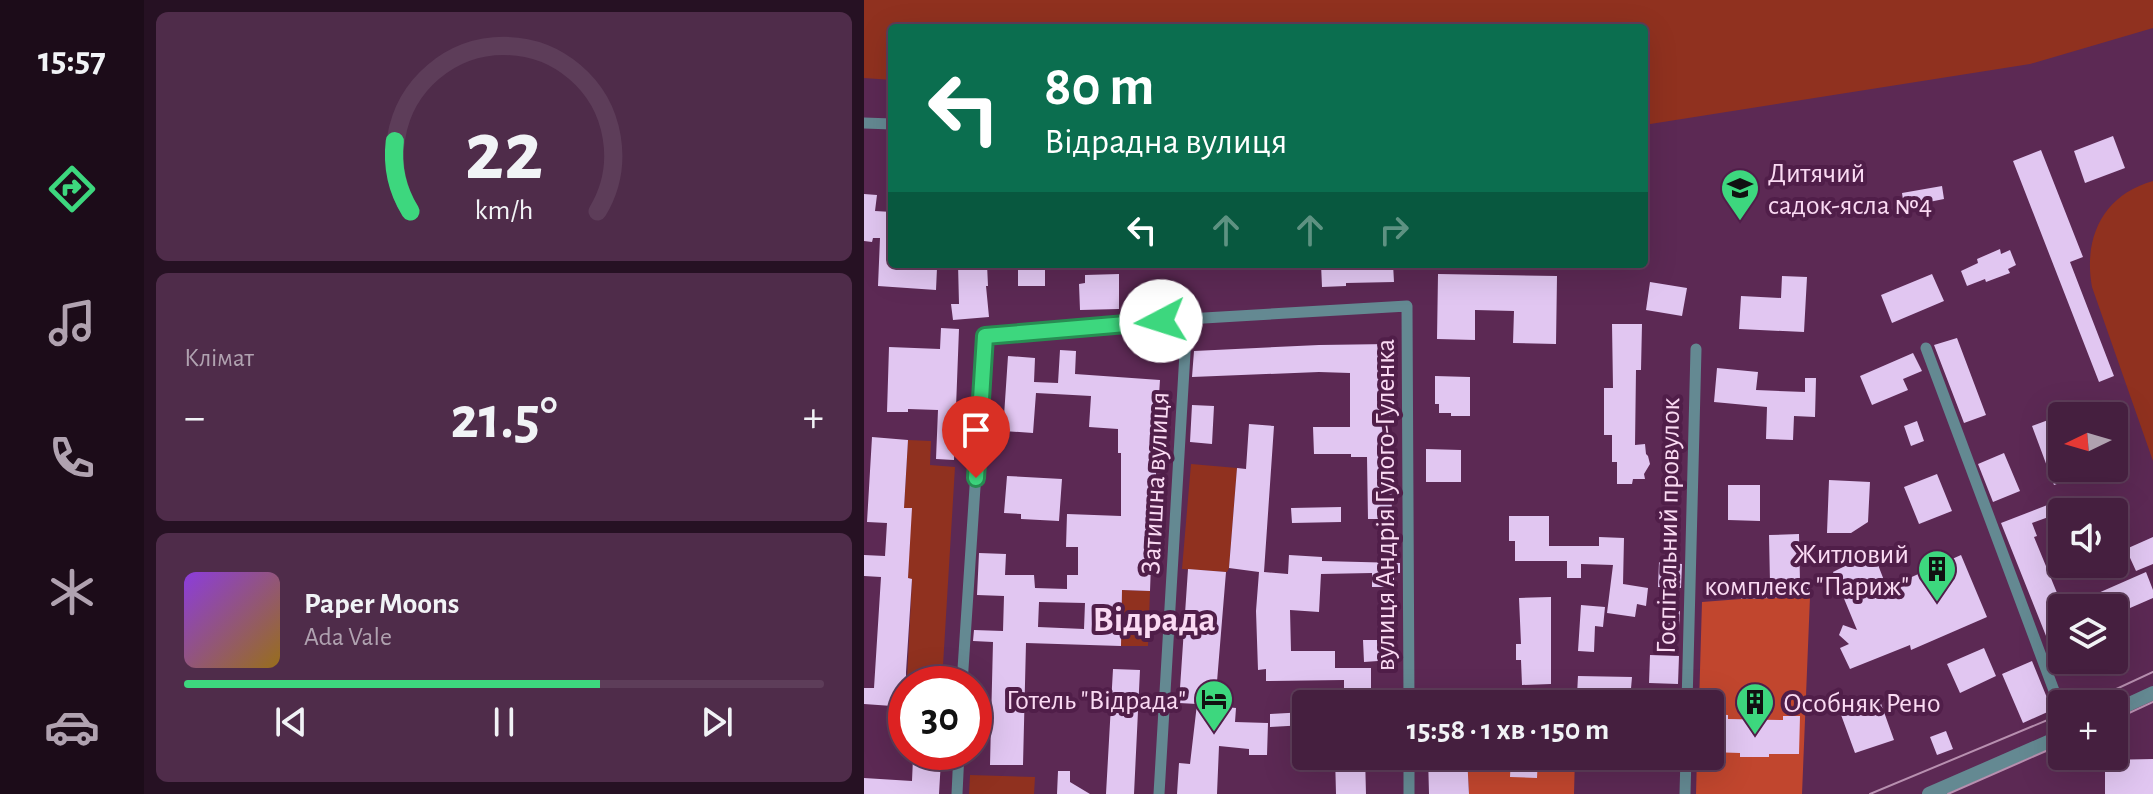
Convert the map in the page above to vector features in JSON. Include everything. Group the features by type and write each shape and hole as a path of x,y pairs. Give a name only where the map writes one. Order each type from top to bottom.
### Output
{"street":[{"path":"864,123 888,124"},
{"name":"вулиця Андрія Гулого-Гуленка","path":"1187,319 1407,306 1409,690"},
{"path":"963,666 985,336 1187,319"},
{"name":"Затишна вулиця","path":"1159,794 1187,319"},
{"path":"1926,348 2054,690"},
{"name":"Госпітальний провулок","path":"1687,690 1696,349"},
{"path":"2128,705 2153,693"},
{"path":"1929,794 2048,742"},
{"path":"957,794 958,770"},
{"path":"1409,770 1409,794"},
{"path":"1685,794 1686,770"}],"shaded area":[{"path":"864,0 2153,0 2153,28 2030,64 1648,124 1648,24 888,24 888,80 864,78"},
{"path":"2153,181 2153,461 2092,287 2090,269 2094,236 2109,208 2121,197"},
{"path":"908,440 931,441 930,465 955,467 943,666 908,666 912,579 908,578 911,508 904,508"},
{"path":"1191,464 1237,468 1227,572 1182,569"},
{"path":"1122,590 1150,591 1148,646 1121,646"},
{"path":"1810,597 1802,794 1696,794 1697,770 1724,770 1724,690 1699,690 1702,602"},
{"path":"1468,770 1575,770 1574,794 1469,794"},
{"path":"970,775 1035,777 1034,794 969,794"}],"building":[{"path":"2113,136 2125,168 2085,183 2074,151"},
{"path":"2041,150 2083,257 2070,262 2114,376 2099,382 2013,161"},
{"path":"1942,186 1944,199 1904,207 1902,193"},
{"path":"864,194 877,195 875,211 888,212 888,268 937,268 936,290 878,286 880,238 873,238 872,242 864,241"},
{"path":"2000,249 2001,254 2010,250 2016,265 2008,269 2010,273 1967,286 1961,271 1978,263 1977,259"},
{"path":"958,268 987,268 989,317 953,320 951,304 959,304"},
{"path":"1018,268 1045,268 1045,286 1018,286"},
{"path":"1321,268 1393,268 1394,282 1322,287"},
{"path":"1119,274 1119,309 1080,310 1079,284 1085,283 1085,275"},
{"path":"1438,274 1557,276 1556,344 1513,343 1514,311 1475,310 1475,340 1437,339"},
{"path":"1932,274 1944,301 1892,323 1881,295"},
{"path":"1782,276 1807,277 1804,332 1739,329 1741,296 1781,298"},
{"path":"1650,282 1687,288 1682,316 1646,310"},
{"path":"1612,324 1642,324 1641,370 1636,370 1635,445 1645,444 1650,464 1644,474 1645,479 1633,479 1632,484 1617,484 1617,462 1612,462 1612,435 1604,435 1604,388 1613,388"},
{"path":"941,328 959,329 954,460 936,459 938,410 887,412 889,347 940,349"},
{"path":"1957,338 1986,415 1964,423 1934,345"},
{"path":"1389,344 1392,519 1368,519 1367,457 1314,454 1313,427 1350,427 1350,373 1192,377 1194,351"},
{"path":"1060,350 1076,351 1075,374 1160,380 1156,439 1156,537 1152,537 1150,591 1122,590 1121,646 1026,643 1023,765 992,765 993,642 973,641 974,630 1003,631 1004,596 977,595 979,553 1006,554 1005,575 1034,575 1035,588 1067,589 1067,575 1078,575 1078,547 1066,547 1067,514 1121,516 1118,429 1089,427 1091,396 1036,393 1033,433 1003,431 1008,356 1035,358 1034,382 1058,383","holes":["1039,602 1085,603 1084,629 1038,627"]},
{"path":"1913,353 1922,371 1903,379 1908,390 1872,405 1860,376"},
{"path":"1717,368 1758,372 1756,390 1805,392 1805,378 1816,378 1815,417 1794,416 1793,440 1766,439 1767,407 1714,402"},
{"path":"1435,376 1470,377 1470,416 1439,413 1439,404 1435,404"},
{"path":"1192,405 1214,406 1212,444 1190,442"},
{"path":"2048,420 2048,469 2032,426"},
{"path":"1917,421 1924,441 1911,446 1904,426"},
{"path":"1249,424 1274,426 1264,572 1288,574 1289,555 1322,557 1322,561 1400,563 1400,573 1394,573 1394,587 1372,587 1372,573 1321,574 1319,612 1290,610 1291,651 1335,651 1335,668 1371,668 1371,690 1344,690 1344,680 1266,681 1266,669 1258,670 1256,611 1259,572 1229,568 1237,468 1246,469"},
{"path":"872,437 908,440 904,508 912,508 908,578 912,579 906,666 888,666 888,706 864,704 864,688 874,688 881,577 864,576 864,555 885,556 887,523 867,522"},
{"path":"1426,449 1461,450 1461,482 1426,482"},
{"path":"2004,453 2020,491 1993,502 1978,464"},
{"path":"1937,474 1952,511 1919,524 1904,487"},
{"path":"1007,476 1062,479 1059,521 1021,519 1021,514 1004,513"},
{"path":"1829,480 1870,482 1868,522 1851,533 1827,533"},
{"path":"1728,485 1760,485 1760,521 1728,520"},
{"path":"2048,505 2048,517 2032,523 2048,578 2051,578 2057,594 2048,594 2048,641 2001,523"},
{"path":"1341,507 1341,522 1292,523 1291,508"},
{"path":"1509,516 1549,516 1549,546 1599,546 1599,537 1624,538 1623,584 1648,588 1646,606 1637,604 1635,617 1607,613 1613,565 1581,564 1581,578 1567,578 1567,561 1515,561 1515,541 1509,541"},
{"path":"1799,534 1800,582 1809,581 1810,597 1741,599 1740,583 1770,583 1769,535"},
{"path":"2153,537 2153,564 2136,571 2128,548"},
{"path":"1873,552 1887,588 1961,555 1987,617 1911,650 1910,645 1850,669 1840,648 1849,644 1839,635 1843,625 1857,630 1833,572"},
{"path":"1659,562 1682,564 1681,588 1658,587"},
{"path":"1188,569 1226,572 1215,706 1236,708 1235,722 1268,723 1267,755 1249,755 1249,749 1219,746 1217,794 1177,794 1179,763 1190,764 1197,704 1179,703"},
{"path":"2146,572 2153,598 2128,609 2128,594 2096,594"},
{"path":"1551,597 1551,684 1522,685 1521,660 1516,660 1516,644 1521,644 1519,598"},
{"path":"1581,605 1605,607 1603,627 1595,626 1594,652 1578,651"},
{"path":"1661,611 1680,611 1679,628 1661,628"},
{"path":"1363,640 1381,640 1382,653 1378,653 1378,661 1364,662"},
{"path":"1984,648 1996,676 1960,693 1947,664"},
{"path":"1650,655 1679,656 1678,684 1649,683"},
{"path":"2032,661 2048,700 2048,712 2023,723 2002,674"},
{"path":"1113,669 1140,670 1134,794 1106,794"},
{"path":"1578,676 1632,677 1631,690 1577,690"},
{"path":"1879,698 1894,740 1855,753 1840,712"},
{"path":"1292,713 1292,726 1270,727 1270,714"},
{"name":"Особняк Рено","path":"1724,715 1728,715 1728,719 1783,720 1783,716 1800,716 1799,754 1740,757 1740,753 1724,752"},
{"path":"1946,731 1953,749 1937,755 1930,737"},
{"path":"2153,759 2153,794 2105,794 2105,770 2128,770 2128,760"},
{"path":"912,770 940,770 939,794 864,794 864,778 912,781"},
{"path":"1335,770 1365,770 1366,794 1336,794"},
{"path":"1428,770 1468,770 1469,794 1429,794"},
{"path":"1510,770 1537,770 1537,778 1510,777"},
{"path":"1058,771 1070,771 1070,782 1090,794 1057,794"}],"tram line":[{"path":"2114,690 2153,672"},
{"path":"2128,714 2153,702"},
{"path":"1870,794 2048,720"},
{"path":"1948,794 2048,750"}],"place":[{"name":"Дитячий садок-ясла №4","path":"1740,222"},
{"name":"Житловий комплекс \"Париж\"","path":"1937,603"},
{"name":"Готель \"Відрада\"","path":"1214,733"},
{"name":"Особняк Рено","path":"1755,736"}],"district":[{"name":"Відрада","path":"1154,618"}],"route":[{"path":"976,478 985,336 1161,321"}]}
